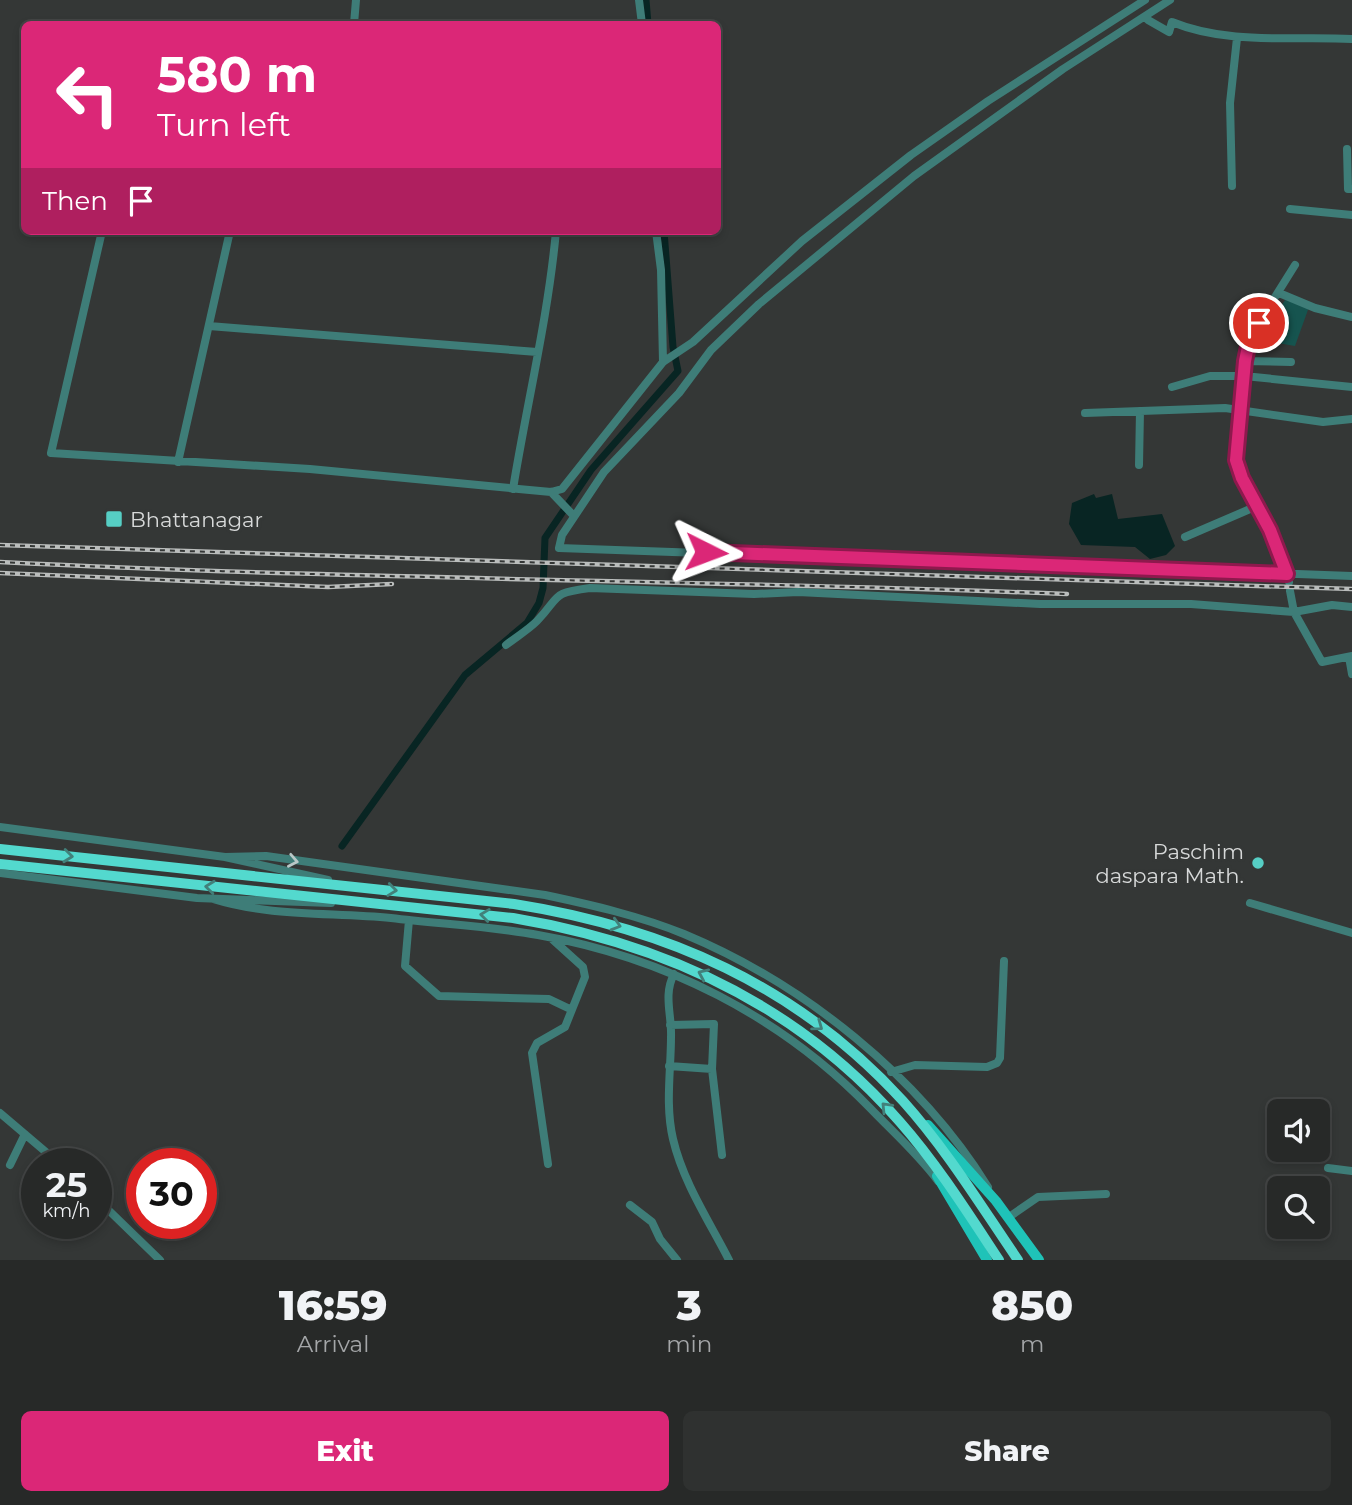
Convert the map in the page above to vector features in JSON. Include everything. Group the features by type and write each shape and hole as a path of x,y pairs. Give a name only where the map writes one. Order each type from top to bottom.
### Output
{"highway":[{"path":"0,849 350,885 581,915 674,944 731,970 800,1012 849,1050 904,1103 942,1150 1018,1260"},
{"path":"0,864 513,918 579,930 644,949 719,981 813,1041 884,1105 920,1147 999,1260"}],"main road":[{"path":"904,1103 951,1147 1009,1217 1039,1260"},
{"path":"920,1147 987,1260"}],"street":[{"path":"354,21 356,0"},
{"path":"639,0 642,21"},
{"path":"101,235 51,453 310,469 551,492 562,489 663,362 681,351 802,241 911,155 1020,79 1145,0"},
{"path":"1170,0 1063,69 914,176 759,304 711,351 679,393 604,472 573,515 562,535 559,548 682,550 1289,583 1352,576"},
{"path":"1148,20 1168,32 1171,22 1189,29 1237,38 1352,40"},
{"path":"1232,186 1230,103 1237,38"},
{"path":"1348,149 1348,189 1352,190"},
{"path":"1290,209 1352,215"},
{"path":"177,462 229,235"},
{"path":"513,489 537,352 550,296 556,235"},
{"path":"657,235 661,270 663,362"},
{"path":"1295,265 1250,337 1245,361 1236,460 1289,583 1294,612 1322,662 1350,657 1352,674"},
{"path":"1279,293 1315,308 1352,317"},
{"path":"209,326 537,352"},
{"path":"1245,361 1291,362"},
{"path":"1171,387 1210,376 1244,376 1352,387"},
{"path":"1085,413 1240,410 1323,422 1352,419"},
{"path":"1139,465 1140,411"},
{"path":"551,492 573,515"},
{"path":"1185,537 1257,506"},
{"path":"506,645 536,622 553,598 565,592 590,588 754,594 798,592 1040,604 1178,604 1294,612 1332,605 1352,607"},
{"path":"0,827 225,858 350,885"},
{"path":"225,858 266,856 512,890 591,904 684,934 773,980 833,1021 891,1072 950,1131 996,1201"},
{"path":"0,873 213,899 376,904"},
{"path":"213,899 261,911 409,920 550,937 614,953 674,974 749,1012 822,1063 909,1145 952,1201"},
{"path":"1250,903 1352,933"},
{"path":"409,920 405,966 439,996 549,999 570,1009"},
{"path":"548,1164 531,1053 537,1043 565,1027 585,977 583,967 550,937"},
{"path":"891,1072 915,1065 987,1067 997,1063 1000,1058 1004,961"},
{"path":"674,974 667,991 673,1137 683,1172 729,1260"},
{"path":"670,1025 714,1024 712,1069 722,1156"},
{"path":"669,1066 712,1069"},
{"path":"0,1114 41,1148"},
{"path":"10,1165 25,1134"},
{"path":"1328,1168 1352,1171"},
{"path":"1009,1217 1038,1198 1106,1194"},
{"path":"630,1205 652,1222 660,1239 677,1260"},
{"path":"112,1214 160,1260"}],"shaded area":[{"path":"1285,300 1309,307 1295,346 1260,340"},
{"path":"1094,494 1096,498 1112,494 1118,519 1162,514 1175,546 1166,555 1150,559 1135,547 1081,545 1069,524 1072,503"}],"waterway":[{"path":"646,0 648,21"},
{"path":"342,846 465,675 527,623 539,603 543,588 545,538 591,470 678,371 673,347 664,235"}],"railway":[{"path":"0,545 1352,589"},
{"path":"0,562 267,573 1067,594"},
{"path":"0,573 328,587 392,584"}],"place":[{"name":"Bhattanagar","path":"114,519"},
{"name":"Paschim daspara Math.","path":"1258,863"}],"route":[{"path":"706,552 883,561 1287,574 1263,514 1242,478 1236,460 1245,361 1250,337 1259,323"}]}
